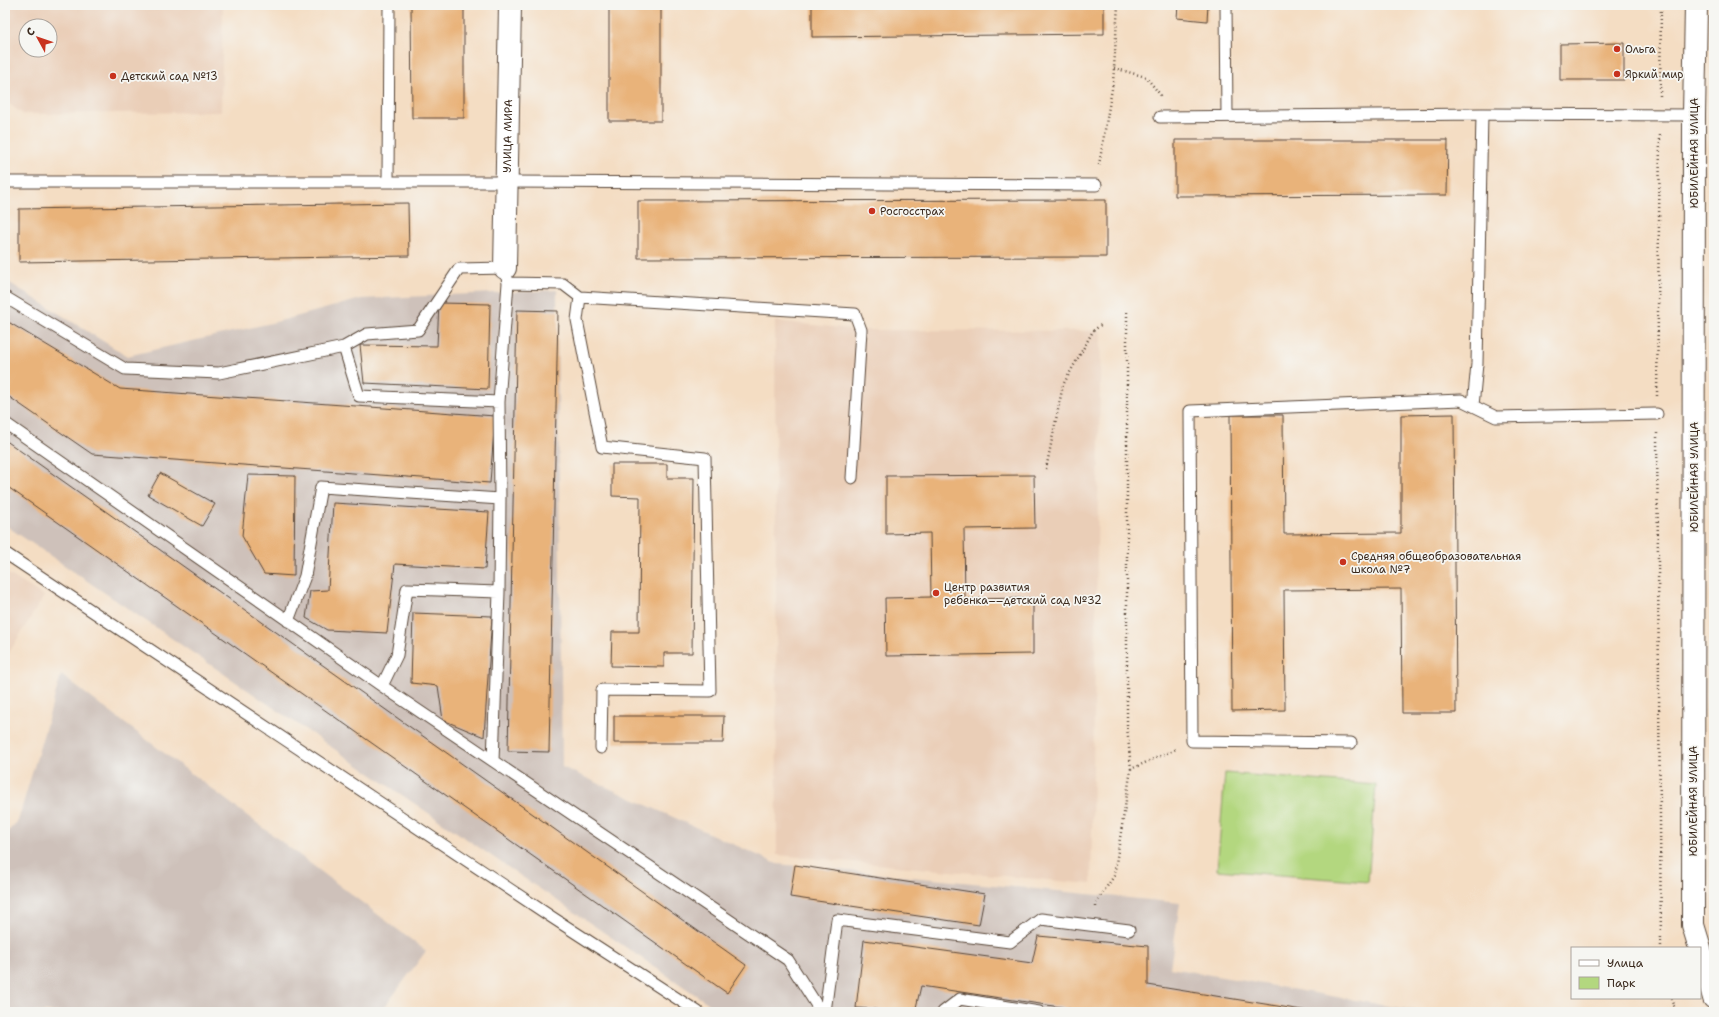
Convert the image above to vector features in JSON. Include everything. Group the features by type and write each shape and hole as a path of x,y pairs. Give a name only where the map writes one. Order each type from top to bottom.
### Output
{"street":[{"name":"УЛИЦА МИРА","path":"507,275 506,182 510,5"},
{"name":"ЮБИЛЕЙНАЯ УЛИЦА","path":"1696,5 1694,115 1693,925 1699,947"},
{"name":"ЮБИЛЕЙНАЯ УЛИЦА","path":"1701,952 1714,998"}],"lane":[{"path":"388,182 389,5"},
{"path":"1226,5 1227,116"},
{"path":"1473,406 1477,364 1482,114"},
{"path":"1160,117 1482,114 1694,115"},
{"path":"5,182 506,182 1096,185"},
{"path":"5,298 125,369 219,373 344,347 367,334 418,330 459,269 563,284 580,297 855,314 861,330 852,478"},
{"path":"493,761 499,592 499,402 507,275"},
{"path":"580,297 577,320 602,447 705,458 710,691 602,690 601,748"},
{"path":"344,347 359,396 499,402"},
{"path":"1351,744 1192,742 1190,411 1461,400 1496,417 1657,414"},
{"path":"5,423 382,686 788,960 821,1012"},
{"path":"288,621 305,576 321,487 500,499"},
{"path":"5,553 552,918 698,1012"},
{"path":"382,686 396,655 407,589 499,592"},
{"path":"825,1012 837,920 1010,942 1041,919 1129,930"},
{"path":"943,1012 960,999 1039,1012"}],"path":[{"path":"1096,185 1113,83 1118,5"},
{"path":"1661,5 1657,414 1661,947"},
{"path":"1114,68 1146,77 1178,116"},
{"path":"1093,925 1096,903 1114,876 1131,769 1127,726 1127,312"},
{"path":"1046,469 1063,385 1093,331 1102,324"},
{"path":"1131,769 1192,742"},
{"path":"1671,999 1676,1012"}],"shaded area":[{"name":"Детский сад №13","path":"5,5 223,5 221,112 23,114 5,101"},
{"path":"5,280 127,356 280,321 361,299 557,290 562,767 777,864 1180,903 1170,968 1424,1012 721,1012 5,525"},
{"name":"Центр развития ребенка––детский сад №32","path":"775,321 861,330 1101,331 1091,884 777,855"},
{"path":"5,572 44,596 5,659"},
{"path":"61,675 426,951 381,1012 5,1012 5,834 18,821"}],"green space":[{"path":"1225,773 1376,785 1368,882 1217,870"}],"building":[{"path":"411,5 464,5 464,118 412,118"},
{"path":"609,5 661,5 661,121 609,121"},
{"path":"812,5 1104,5 1104,34 812,37"},
{"path":"1178,5 1208,5 1207,21 1177,18"},
{"path":"1624,43 1624,80 1560,80 1560,44"},
{"path":"1175,140 1448,140 1447,195 1175,196"},
{"path":"1106,200 1106,257 638,258 638,201"},
{"path":"408,203 409,256 19,262 19,209"},
{"path":"439,303 490,304 488,389 364,383 360,345 437,346"},
{"path":"517,310 558,311 549,752 508,751"},
{"path":"5,320 120,389 495,416 490,483 92,454 5,394"},
{"name":"Средняя общеобразовательная школа №7","path":"1454,414 1456,713 1402,713 1401,589 1284,590 1285,710 1232,711 1230,415 1283,415 1284,534 1401,533 1401,415"},
{"path":"5,440 746,965 727,993 5,485"},
{"path":"612,464 667,464 667,478 694,478 692,653 664,653 664,667 611,666 612,632 639,632 640,497 612,496"},
{"path":"160,473 215,504 202,526 148,495"},
{"path":"248,475 295,476 294,576 264,574 242,536"},
{"path":"1034,475 1035,528 964,529 965,599 1033,598 1033,654 886,656 885,598 931,597 930,533 886,534 886,476"},
{"path":"333,503 489,512 485,569 395,564 387,633 327,630 306,618 310,591 328,590"},
{"path":"413,613 492,616 484,737 443,720 438,686 411,683"},
{"path":"614,716 724,716 723,743 614,743"},
{"path":"795,865 985,894 979,925 790,897"},
{"path":"1038,936 1148,946 1148,985 1314,1012 1093,1012 921,986 915,1012 856,1008 864,940 1032,963"}],"place":[{"name":"Ольга","path":"1617,49"},
{"name":"Яркий мир","path":"1617,74"},
{"name":"Детский сад №13","path":"113,76"},
{"name":"Росгосстрах","path":"872,211"},
{"name":"Средняя общеобразовательная школа №7","path":"1343,562"},
{"name":"Центр развития ребенка––детский сад №32","path":"936,593"}]}
